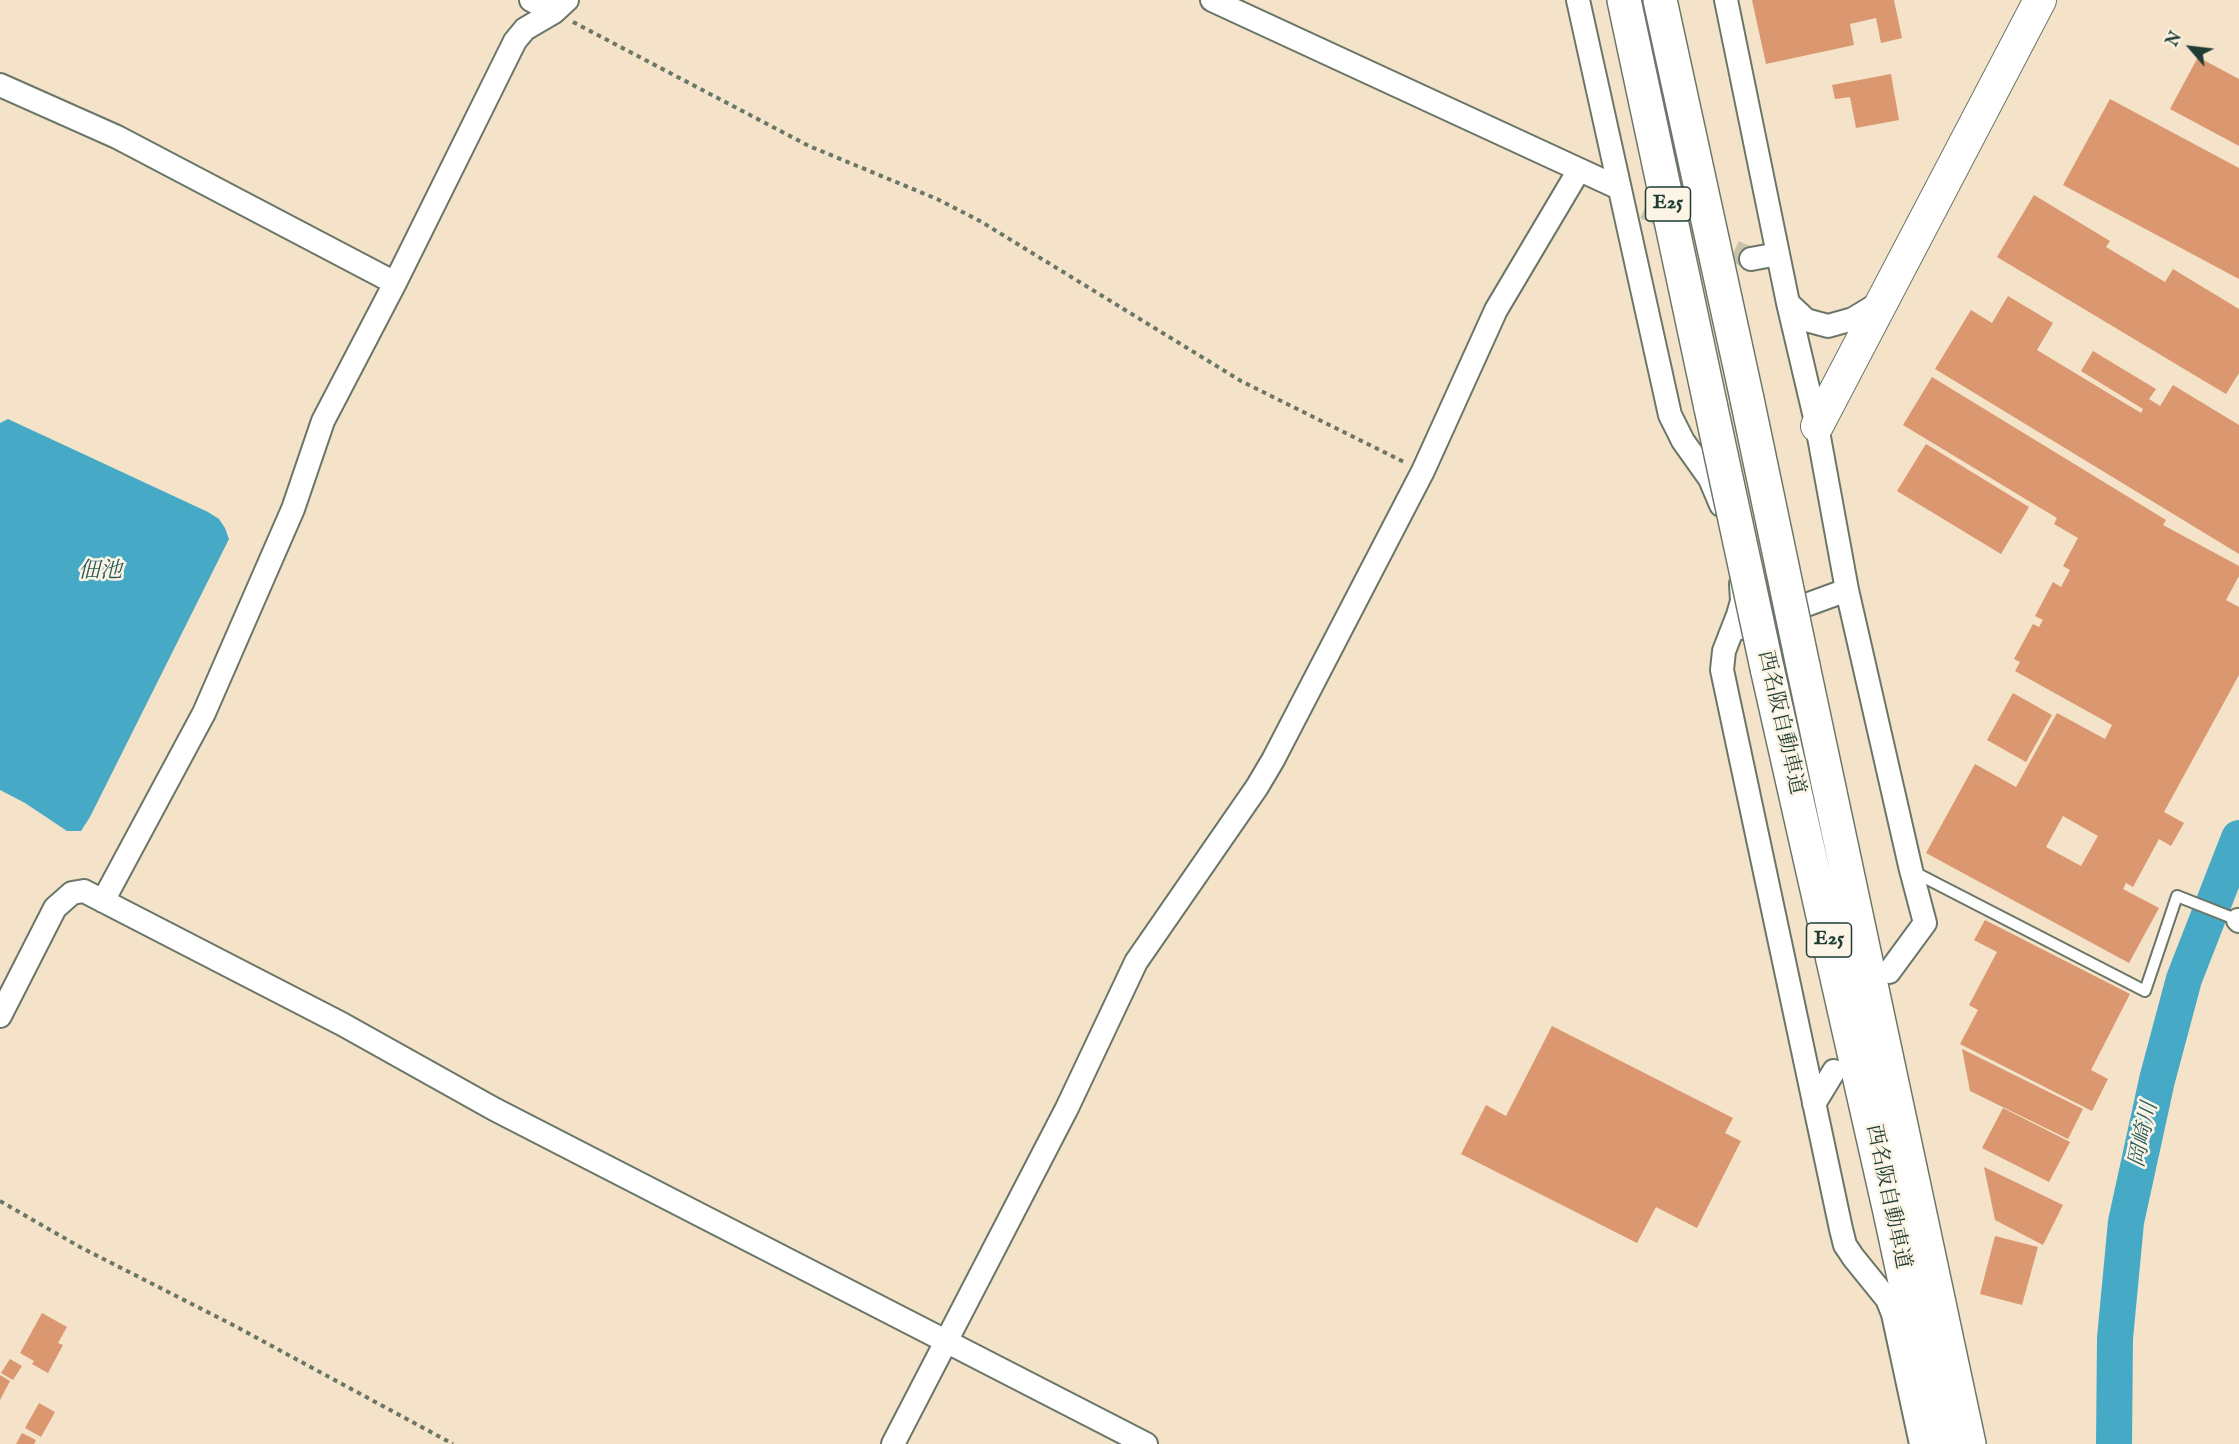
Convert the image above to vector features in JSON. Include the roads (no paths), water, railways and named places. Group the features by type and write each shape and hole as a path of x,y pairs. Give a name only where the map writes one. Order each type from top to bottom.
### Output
{"highway":[{"name":"西名阪自動車道","path":"1624,0 1767,668 1905,1208 1969,1444"},
{"name":"西名阪自動車道","path":"1660,0 1803,666 1905,1208 1940,1444"}],"street":[{"path":"531,0 561,6"},
{"path":"1212,0 1619,188"},
{"path":"1578,0 1619,188 1635,210 1670,415 1683,441 1710,479 1722,508 1741,585 1742,601 1724,651 1722,670 1845,1245 1887,1299 1893,1314 1921,1444"},
{"path":"1726,0 1788,303 1817,426 1847,590 1925,923 1889,972"},
{"path":"1817,426 2040,0"},
{"path":"103,901 201,720 293,509 323,421 395,283 515,41 525,29 561,6"},
{"path":"0,86 117,137 395,283"},
{"path":"893,1444 1067,1108 1136,962 1257,787 1273,760 1423,471 1496,310 1579,170"},
{"path":"1751,259 1778,254"},
{"path":"1788,303 1806,320 1828,326 1853,319 1881,302"},
{"path":"1731,633 1847,590"},
{"path":"0,1016 55,908 72,893 84,891 342,1024 486,1105 1146,1444"},
{"path":"1814,1104 1834,1071"}],"lane":[{"path":"1911,870 2145,990 2177,896 2239,921"}],"water":[{"name":"佃池","path":"8,419 208,512 219,519 229,539 81,831 67,831 25,803 0,790 0,423"}],"waterway":[{"name":"岡崎川","path":"2114,1444 2115,1338 2126,1222 2157,1080 2184,979 2239,838"}],"tunnel":[{"path":"1645,208 1751,259"}]}
